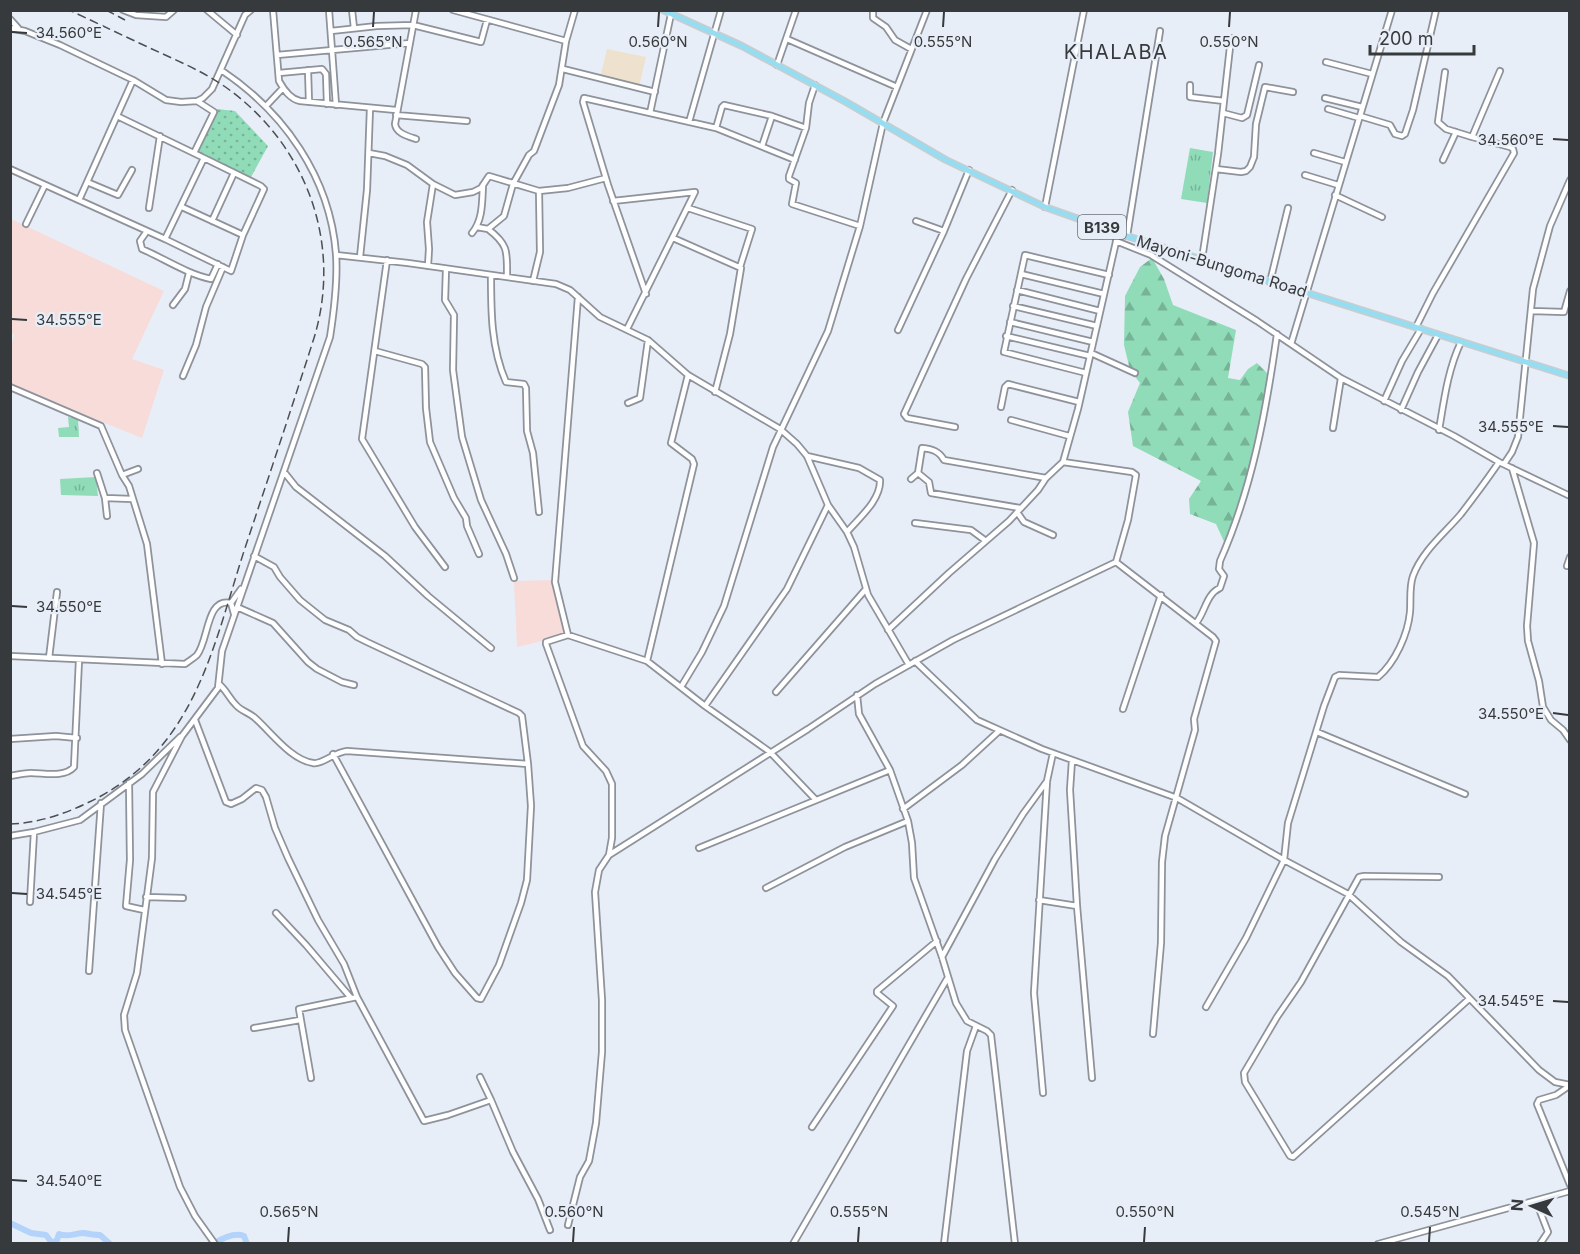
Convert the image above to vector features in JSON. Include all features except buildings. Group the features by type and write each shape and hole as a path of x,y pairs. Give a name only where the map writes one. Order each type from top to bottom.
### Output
{"main road":[{"name":"Mayoni-Bungoma Road","path":"668,12 713,32 815,85 946,160 1046,207 1127,236 1569,376"}],"street":[{"path":"123,10 136,15 166,17 174,10"},
{"path":"207,10 237,36"},
{"path":"273,10 279,81 293,99 467,121"},
{"path":"329,10 336,105"},
{"path":"352,10 354,28"},
{"path":"416,10 395,124 396,130 416,139"},
{"path":"453,10 566,41"},
{"path":"488,229 504,216 513,184 529,155 534,151 563,69 561,66 566,41 575,10"},
{"path":"689,122 721,10"},
{"path":"777,65 796,10"},
{"path":"873,10 873,18 886,27 896,40 911,49"},
{"path":"681,687 702,652 724,606 780,429 828,330 860,225 883,123 927,10"},
{"path":"1046,207 1084,10"},
{"path":"1291,344 1392,10"},
{"path":"1328,109 1390,125 1395,134 1402,136 1405,134 1413,110 1436,10"},
{"path":"10,28 19,29 60,45 166,100 197,101 212,89 249,11"},
{"path":"650,112 668,12"},
{"path":"10,19 19,29"},
{"path":"332,31 413,25 481,42 488,20"},
{"path":"1127,236 1160,31"},
{"path":"1202,259 1216,169 1231,38"},
{"path":"787,39 897,87"},
{"path":"277,55 410,43"},
{"path":"1326,62 1372,74"},
{"path":"1223,113 1242,118 1247,115 1259,65"},
{"path":"279,73 322,69 326,74 327,104"},
{"path":"563,69 655,92"},
{"path":"10,836 76,822 129,783 182,736 219,684 222,651 330,337 336,255 328,211 314,172 294,137 266,106 237,80 221,70"},
{"path":"308,70 309,102"},
{"path":"1472,137 1500,71"},
{"path":"1384,401 1433,293 1514,153 1510,147 1442,127 1438,122 1445,72"},
{"path":"80,200 133,81"},
{"path":"815,85 809,103 806,128 789,177 796,183 792,204 860,225"},
{"path":"1190,85 1190,97 1224,101"},
{"path":"1216,169 1246,171 1254,158 1256,124 1264,89 1270,87 1293,92"},
{"path":"266,106 283,88"},
{"path":"646,294 613,201 585,97 716,128 795,160"},
{"path":"1325,98 1362,107"},
{"path":"194,153 214,112 197,101"},
{"path":"716,128 724,105 772,116 806,128"},
{"path":"360,257 368,190 370,108"},
{"path":"10,169 231,271 243,235 264,189 117,116"},
{"path":"762,146 772,116"},
{"path":"1443,160 1456,132"},
{"path":"149,208 160,136"},
{"path":"369,153 385,156 407,165 433,184 455,195 473,192 483,185 489,176 540,191 568,188 606,178"},
{"path":"1314,153 1346,162"},
{"path":"165,239 204,158"},
{"path":"87,182 118,195 132,170"},
{"path":"898,330 944,231 969,170"},
{"path":"212,221 234,173"},
{"path":"1305,176 1338,185"},
{"path":"1206,1007 1246,938 1284,860 1288,822 1331,686 1337,676 1378,677 1389,665 1403,638 1410,617 1414,572 1438,538 1512,452 1518,437 1533,289 1543,249 1569,180"},
{"path":"428,266 427,222 433,184"},
{"path":"26,224 45,185"},
{"path":"472,233 480,218 483,185"},
{"path":"955,427 907,418 904,414 966,279 1012,190"},
{"path":"533,281 540,252 540,191"},
{"path":"613,201 695,192 627,329"},
{"path":"1335,195 1382,217"},
{"path":"182,207 243,235"},
{"path":"688,208 752,229 740,267 730,334 715,392"},
{"path":"1270,282 1288,208"},
{"path":"916,221 944,231"},
{"path":"477,227 488,229 502,240 507,256 507,277"},
{"path":"147,231 140,241 142,249 189,273 211,279 220,266"},
{"path":"888,630 1019,510 1063,462 1118,233"},
{"path":"673,238 740,267"},
{"path":"1116,242 1151,255 1341,378 1569,496"},
{"path":"336,255 556,284 570,290 600,317 648,340 688,375 780,429 807,456 828,505 847,532 858,555 866,589 909,665"},
{"path":"1086,373 1004,352 1013,306 1026,255 1109,275"},
{"path":"387,260 363,439 415,527 445,567"},
{"path":"183,376 196,345 220,266"},
{"path":"446,269 445,300 454,315 453,370 462,437 481,500 506,554 514,578"},
{"path":"173,305 185,289 189,273"},
{"path":"490,274 495,348 503,376 507,383 524,384 526,388 527,431 533,453 539,512"},
{"path":"1021,274 1104,294"},
{"path":"1017,290 1100,311"},
{"path":"1532,311 1564,312 1569,291"},
{"path":"568,635 555,582 578,297"},
{"path":"1013,306 1097,326"},
{"path":"1010,322 1093,342"},
{"path":"1196,623 1204,614 1209,598 1214,591 1220,588 1224,580 1219,569 1220,561 1240,513 1255,463 1276,334"},
{"path":"1401,410 1438,335"},
{"path":"1006,336 1090,354 1135,373"},
{"path":"628,403 640,398 648,340"},
{"path":"1439,430 1445,390 1461,342"},
{"path":"375,351 424,365 430,442 479,554"},
{"path":"647,661 694,464 692,459 670,444 688,375"},
{"path":"1333,428 1341,378"},
{"path":"1001,407 1005,387 1008,384 1079,402"},
{"path":"10,387 101,426 129,486 150,557 162,664"},
{"path":"1011,420 1069,436"},
{"path":"911,479 918,473 922,448 932,449 944,460 1046,478"},
{"path":"807,456 859,468 880,480 877,496 847,532"},
{"path":"609,855 808,729 857,695 915,661 1116,562 1128,520 1136,475 1132,472 1063,462"},
{"path":"1512,468 1534,543 1527,626 1528,641 1539,681 1543,707 1569,740"},
{"path":"122,475 138,469"},
{"path":"284,472 296,487 385,556 428,596 491,648"},
{"path":"97,473 105,498 106,516"},
{"path":"918,473 929,482 931,493 1019,510"},
{"path":"105,498 132,499"},
{"path":"705,706 783,596 796,574 828,505"},
{"path":"1019,510 1024,522 1053,535"},
{"path":"915,523 971,530 986,541"},
{"path":"254,556 274,567 300,600 325,620 520,714 528,764 531,806 527,880 499,965 480,1000 455,973 438,947 333,754"},
{"path":"1568,566 1569,557"},
{"path":"1116,562 1161,595 1216,641 1194,719 1195,730 1167,827 1162,862 1161,943 1153,1034"},
{"path":"231,603 243,587"},
{"path":"776,692 866,589"},
{"path":"50,658 57,592"},
{"path":"1122,710 1161,595"},
{"path":"10,656 185,664 198,654 214,609 220,602 231,603"},
{"path":"231,603 234,614"},
{"path":"237,607 273,623 317,669 342,682 354,685"},
{"path":"568,1225 580,1178 589,1161 596,1123 602,1052 602,1000 594,892 599,870 609,855 612,838 612,784 606,771 583,746 546,642 568,635 647,661 770,752 815,799"},
{"path":"10,776 30,773 49,774 70,771 74,767 79,660"},
{"path":"915,661 971,715 999,731 1177,798 1348,894 1401,942 1448,976 1545,1075 1555,1082 1569,1085"},
{"path":"219,684 228,691 239,708 256,718 286,748 299,757 316,764 333,754 347,751 528,764"},
{"path":"857,695 859,714 890,770 908,821 914,878 937,941 947,979 962,1015 967,1021 987,1030 991,1035 1016,1244"},
{"path":"195,720 226,802 231,804 242,799 256,788 266,796 275,828 318,920 344,964 357,997 425,1121 491,1100"},
{"path":"903,809 962,765 999,731"},
{"path":"1317,732 1465,794"},
{"path":"10,739 56,736 76,738"},
{"path":"182,736 153,792 152,858 137,973 124,1015 125,1030 180,1187 195,1216 214,1242"},
{"path":"1043,1093 1034,993 1047,781 1053,753"},
{"path":"1072,760 1070,790 1077,906 1092,1078"},
{"path":"699,848 890,770"},
{"path":"942,957 995,859 1047,781"},
{"path":"129,783 130,860 126,906 144,910"},
{"path":"89,971 101,803"},
{"path":"766,888 845,847 908,821"},
{"path":"30,902 34,832"},
{"path":"1439,878 1361,876 1348,894 1301,982 1244,1073 1245,1082 1290,1156 1293,1157 1469,999"},
{"path":"146,897 183,898"},
{"path":"1039,900 1077,906"},
{"path":"276,913 351,999"},
{"path":"812,1127 893,1006 877,991 937,941"},
{"path":"793,1244 947,979"},
{"path":"310,1078 299,1010 357,997"},
{"path":"254,1028 300,1020"},
{"path":"944,1244 967,1051 976,1026"},
{"path":"480,1077 513,1152 538,1199 550,1230"},
{"path":"1569,1085 1556,1095 1539,1100 1537,1104 1569,1185"},
{"path":"1378,1244 1569,1191"},
{"path":"1536,1201 1548,1232 1540,1244"}],"shaded area":[{"path":"607,49 646,57 639,87 600,78"},
{"path":"11,219 164,291 132,359 164,370 142,438 11,385 11,347 14,335 11,332"},
{"path":"554,580 555,593 567,635 517,647 514,581"}],"green space":[{"path":"217,109 235,111 268,146 251,177 197,152"},
{"path":"1190,148 1213,152 1207,203 1181,199"},
{"path":"1152,258 1164,279 1173,305 1236,330 1228,378 1240,380 1248,369 1257,363 1270,376 1246,492 1226,546 1216,524 1190,514 1189,499 1201,481 1133,446 1128,412 1140,383 1130,370 1124,345 1125,296 1140,267"},
{"path":"68,417 78,419 79,437 59,437 58,428 69,427"},
{"path":"96,477 98,496 61,495 60,479"}],"waterway":[{"path":"10,1223 31,1233 46,1235 52,1243 57,1240 59,1234 84,1233 100,1235 110,1244"},
{"path":"213,1244 232,1235 244,1236 247,1244"}],"railway":[{"path":"10,824 57,815 101,796 134,774 160,748 181,718 198,687 212,653 314,338 322,302 324,267 320,232 311,198 296,166 277,136 253,109 216,81 69,10"},
{"path":"106,10 125,20"}],"district":[{"name":"KHALABA","path":"1116,52"}]}
